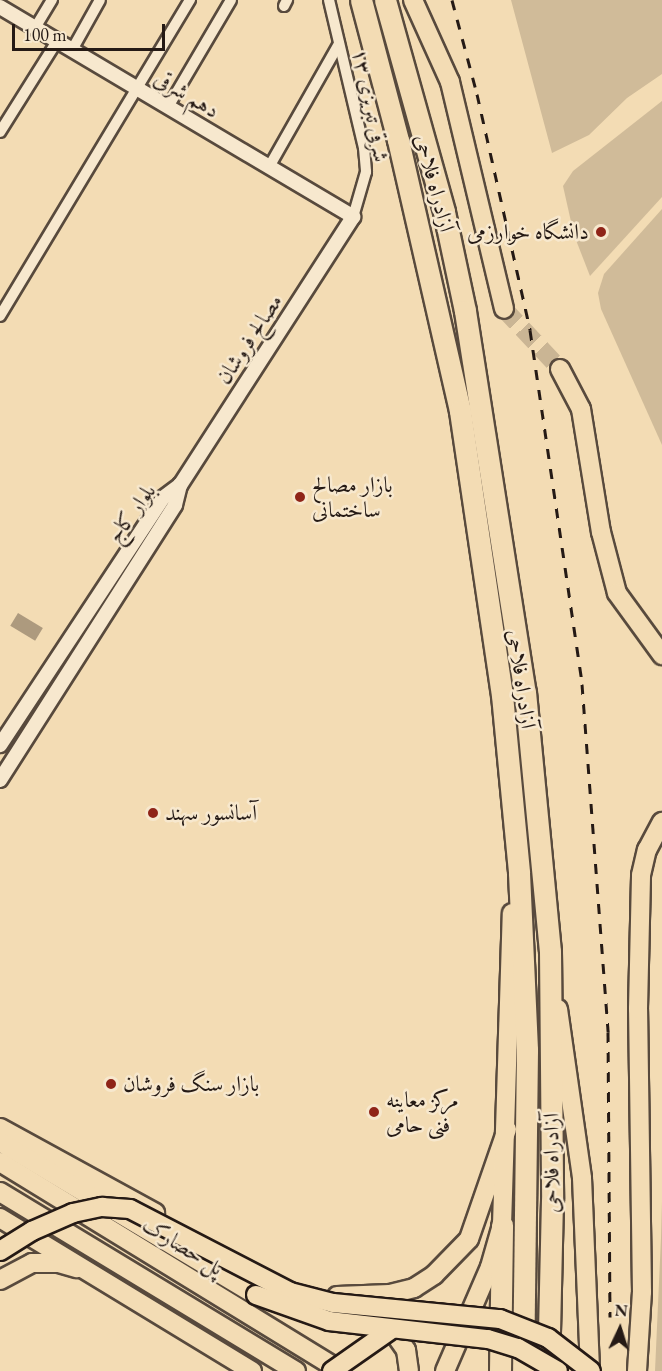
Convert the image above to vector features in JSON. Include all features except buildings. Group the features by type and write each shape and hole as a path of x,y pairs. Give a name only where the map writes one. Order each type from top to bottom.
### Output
{"highway":[{"name":"آزادراه فلاحی","path":"361,0 398,140 460,411 502,695 513,815 527,1050 523,1371"},
{"name":"آزادراه فلاحی","path":"385,0 444,212 467,322 525,692 550,951 552,1200 548,1371"},
{"path":"500,1371 502,1225"}],"main road":[{"path":"413,0 450,82 504,309"},
{"path":"560,369 581,409 601,532 617,592 662,655"},
{"path":"445,1371 490,1267 502,1225 507,1129 513,815"},
{"path":"637,1371 642,1292 638,1009 641,875 647,850 662,822"},
{"path":"550,951 582,1179 590,1371"},
{"path":"0,1128 293,1286 353,1297 414,1288 434,1275 469,1239 507,1129"},
{"path":"0,1142 256,1295 329,1321 488,1339 518,1348 558,1371"},
{"name":"پل حصارک","path":"0,1162 341,1371"},
{"path":"0,1192 296,1371"},
{"path":"0,1251 57,1219 116,1206 143,1213 246,1272 299,1295 356,1306 445,1312 500,1319 535,1331 570,1352 590,1371"},
{"path":"0,1218 252,1371"},
{"path":"2,1277 44,1261 85,1271"},
{"path":"353,1297 378,1312 397,1332 406,1350 409,1371"},
{"path":"332,1371 376,1336 445,1312"},
{"path":"223,1354 237,1371"}],"street":[{"path":"35,28 52,0"},
{"path":"72,50 100,0"},
{"path":"0,316 135,87 190,0"},
{"path":"168,107 231,0"},
{"name":"۱۳ شرقی تبریزی","path":"329,0 366,172 353,217"},
{"name":"دهم شرقی","path":"0,7 353,217"},
{"path":"0,132 57,41"},
{"path":"269,167 339,44"},
{"name":"مصالح فروشان","path":"180,485 353,217"},
{"name":"بلوار کاج","path":"0,780 174,505 180,485"},
{"name":"بلوار کاج","path":"0,746 163,498 180,485"}],"shaded area":[{"path":"511,0 662,0 662,74 627,98 589,135 552,153"},
{"path":"662,101 662,197 590,276 574,235 563,186 573,171"},
{"path":"662,209 662,445 601,309 598,293 604,274"},
{"path":"18,613 43,628 35,641 10,626"},
{"path":"662,1201 662,1371 655,1371 661,1238"}],"tunnel":[{"path":"504,309 560,369"}],"railway":[{"path":"452,0 477,94 530,330 582,684 608,1032 610,1317"}],"place":[{"name":"دانشگاه خوارزمی","path":"601,232"},
{"name":"بازار مصالح ساختمانی","path":"300,497"},
{"name":"آسانسور سهند","path":"153,813"},
{"name":"بازار سنگ فروشان","path":"111,1084"},
{"name":"مرکز معاینه فنی حامی","path":"374,1112"}]}
